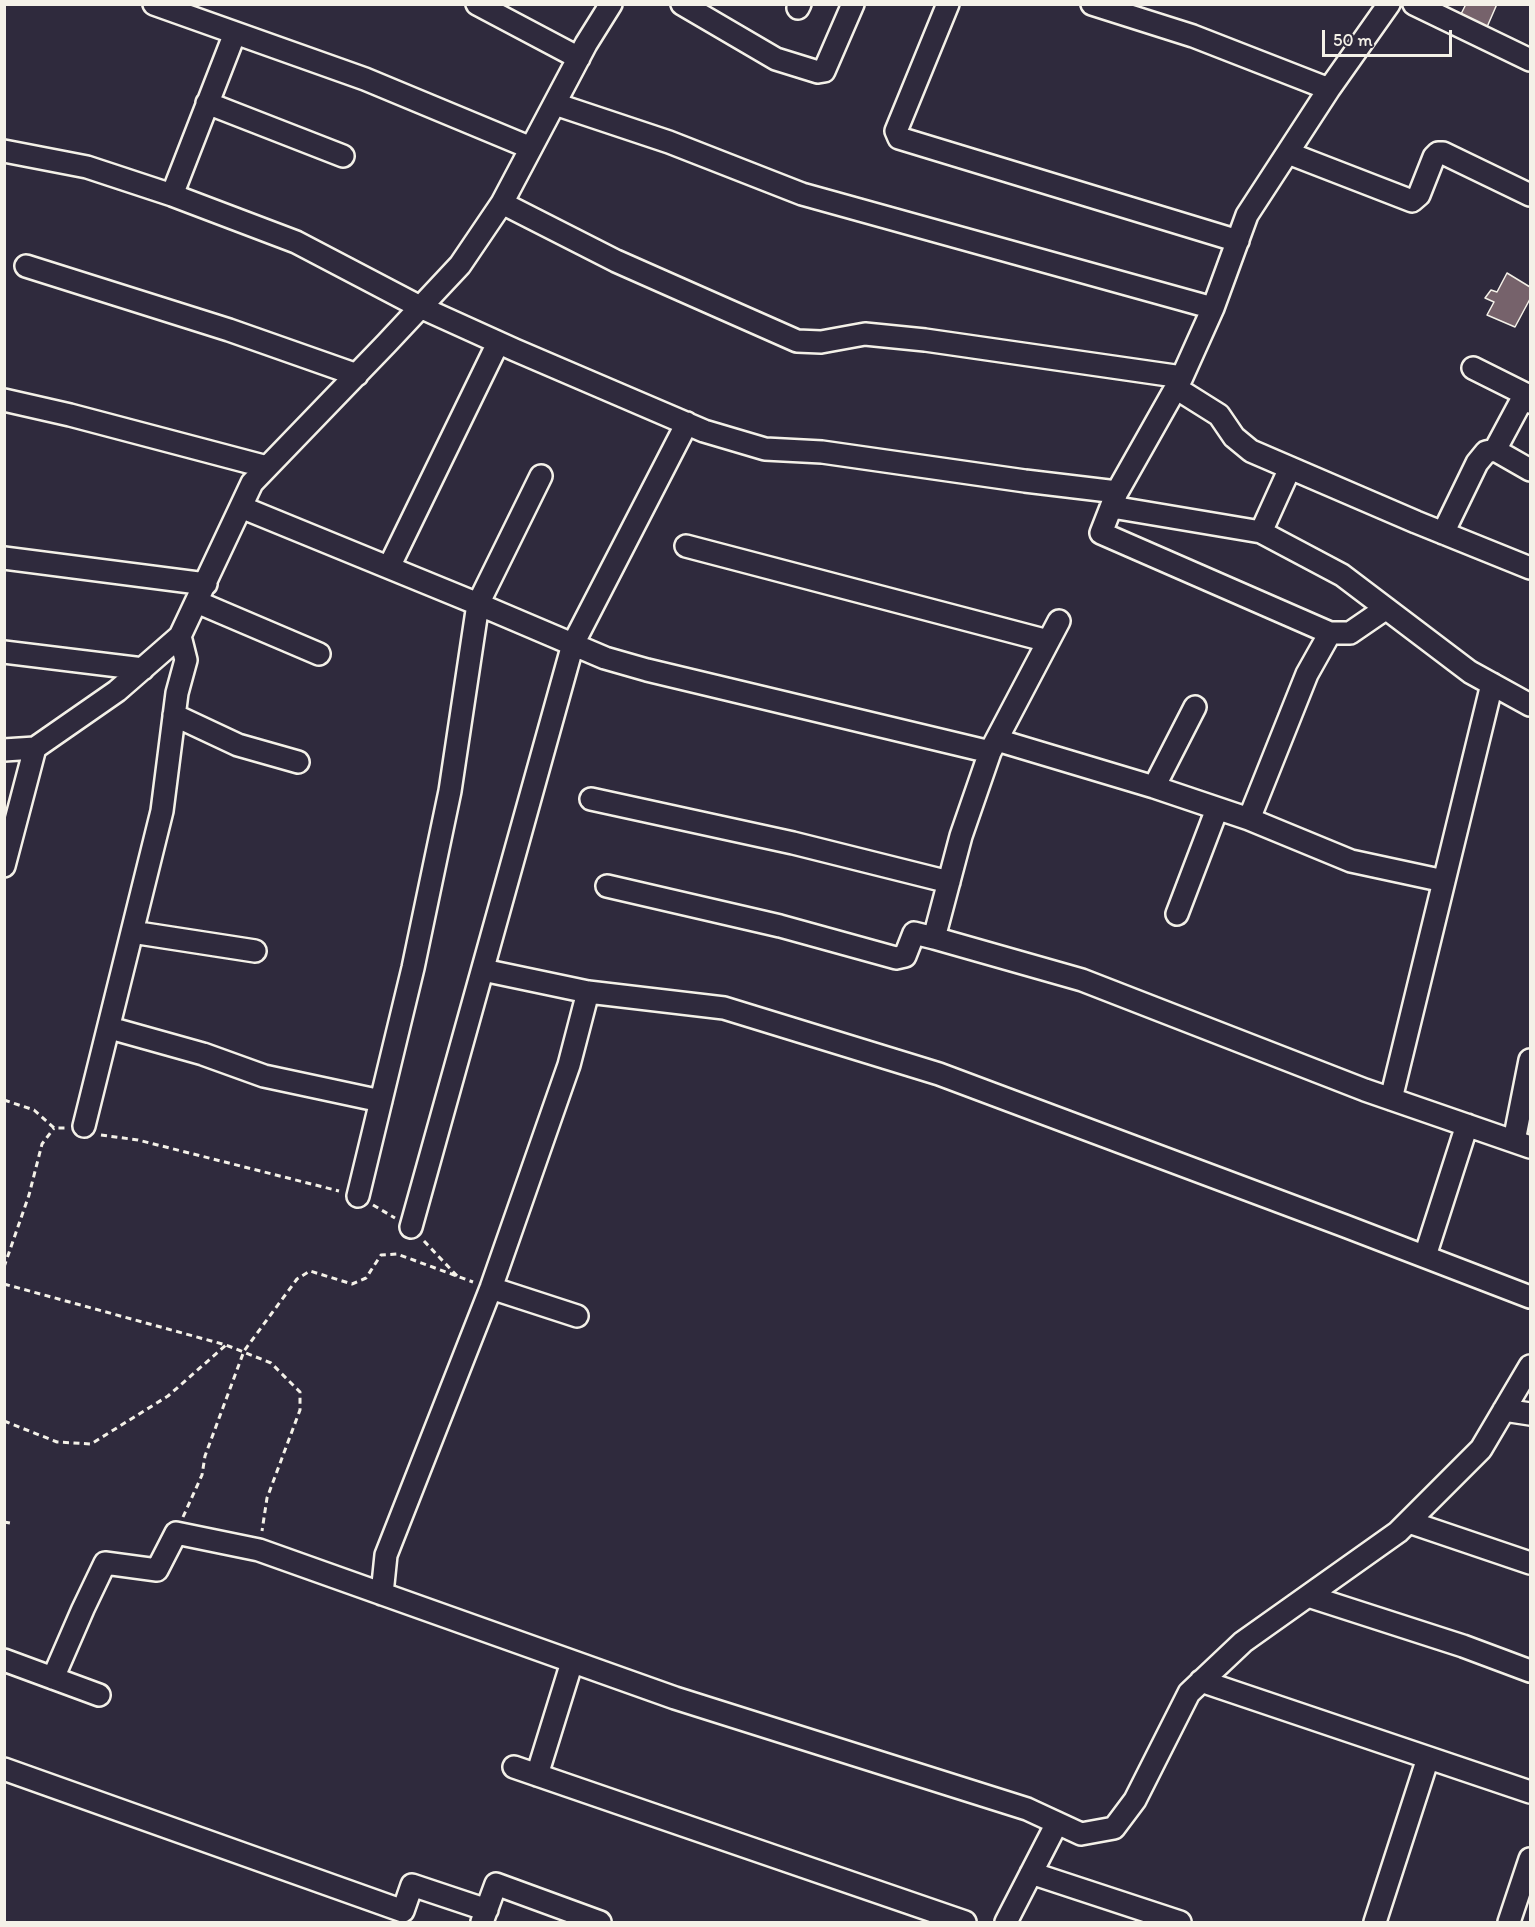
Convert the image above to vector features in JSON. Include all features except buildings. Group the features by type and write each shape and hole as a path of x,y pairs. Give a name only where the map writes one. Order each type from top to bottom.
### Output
{"street":[{"path":"154,4 365,79 531,148"},
{"path":"477,4 579,57"},
{"path":"4,750 35,748 117,691 180,636 252,483 460,265 502,203 579,57 611,4"},
{"path":"682,4 776,59 818,72 824,71 853,4"},
{"path":"948,4 896,131 899,138 1238,241"},
{"path":"1092,4 1193,36 1329,89"},
{"path":"1385,609 1350,633 1330,633 1101,533 1114,500 1179,382 1213,308 1247,215 1329,89 1389,4"},
{"path":"1414,4 1530,60"},
{"path":"172,195 235,33"},
{"path":"207,103 342,156"},
{"path":"555,104 669,142 802,194 1213,308"},
{"path":"4,151 87,167 172,195 296,242 420,307 704,431 765,449 822,452 1024,482 1261,532 1325,565 1470,672 1530,705"},
{"path":"1288,153 1412,201 1419,195 1434,157 1438,153 1443,153 1530,195"},
{"path":"502,203 616,261 797,341 820,342 865,334 925,340 1179,382 1220,415 1234,437 1251,451 1530,568"},
{"path":"26,266 229,330 357,375"},
{"path":"389,567 498,343"},
{"path":"1473,368 1528,398 1495,450"},
{"path":"4,400 267,467"},
{"path":"411,1227 573,644 687,423"},
{"path":"1443,533 1477,463 1486,452 1495,450 1530,470"},
{"path":"1261,532 1290,468"},
{"path":"358,1196 413,968 450,791 478,604 541,476"},
{"path":"241,507 604,658 647,670 994,746 1154,788 1249,819 1352,861 1444,881"},
{"path":"686,546 1048,641"},
{"path":"4,558 202,593 319,654"},
{"path":"934,938 962,836 994,746 1059,621"},
{"path":"1249,819 1307,674 1330,633"},
{"path":"84,1126 162,812 177,693 186,660 180,636"},
{"path":"4,652 143,669"},
{"path":"1391,1099 1492,684"},
{"path":"1154,788 1195,707"},
{"path":"174,715 238,745 298,762"},
{"path":"4,866 35,748"},
{"path":"591,800 793,843 949,882"},
{"path":"1178,914 1217,808"},
{"path":"607,886 780,926 896,958 904,956 914,933 934,938 1082,980 1391,1099 1522,1144 1530,1060"},
{"path":"132,932 255,951"},
{"path":"483,970 588,992 724,1008 939,1074 1530,1297"},
{"path":"382,1594 386,1555 491,1288 569,1065 588,992"},
{"path":"110,1028 203,1054 264,1076 381,1101"},
{"path":"1425,1256 1467,1125"},
{"path":"491,1288 578,1316"},
{"path":"52,1678 105,1563 157,1570 176,1533 259,1550 675,1698 1027,1809 1081,1833 1114,1828 1134,1800 1189,1692 1243,1642 1398,1533 1481,1449 1530,1366"},
{"path":"1504,1410 1530,1414"},
{"path":"1409,1522 1530,1563"},
{"path":"1308,1596 1463,1646 1530,1671"},
{"path":"4,1659 99,1695"},
{"path":"537,1775 572,1662"},
{"path":"1201,1681 1530,1792"},
{"path":"1375,1923 1428,1758"},
{"path":"514,1767 965,1923"},
{"path":"4,1769 403,1911 412,1885 484,1916 496,1884 600,1923"},
{"path":"1006,1923 1057,1823"},
{"path":"1509,1923 1530,1859"},
{"path":"1031,1873 1180,1923"}],"path":[{"path":"4,1100 34,1110 54,1128 84,1126 104,1137 138,1140 358,1196 411,1227 459,1278"},
{"path":"4,1267 29,1195 42,1144 54,1128"},
{"path":"176,1533 202,1475 205,1456 244,1351 297,1279 310,1271 352,1284 366,1278 381,1255 397,1254 491,1288"},
{"path":"4,1284 244,1351 271,1363 300,1392 300,1410 267,1498 259,1550"},
{"path":"4,1421 57,1442 91,1444 168,1396 226,1345"},
{"path":"4,1522 10,1523"}]}
